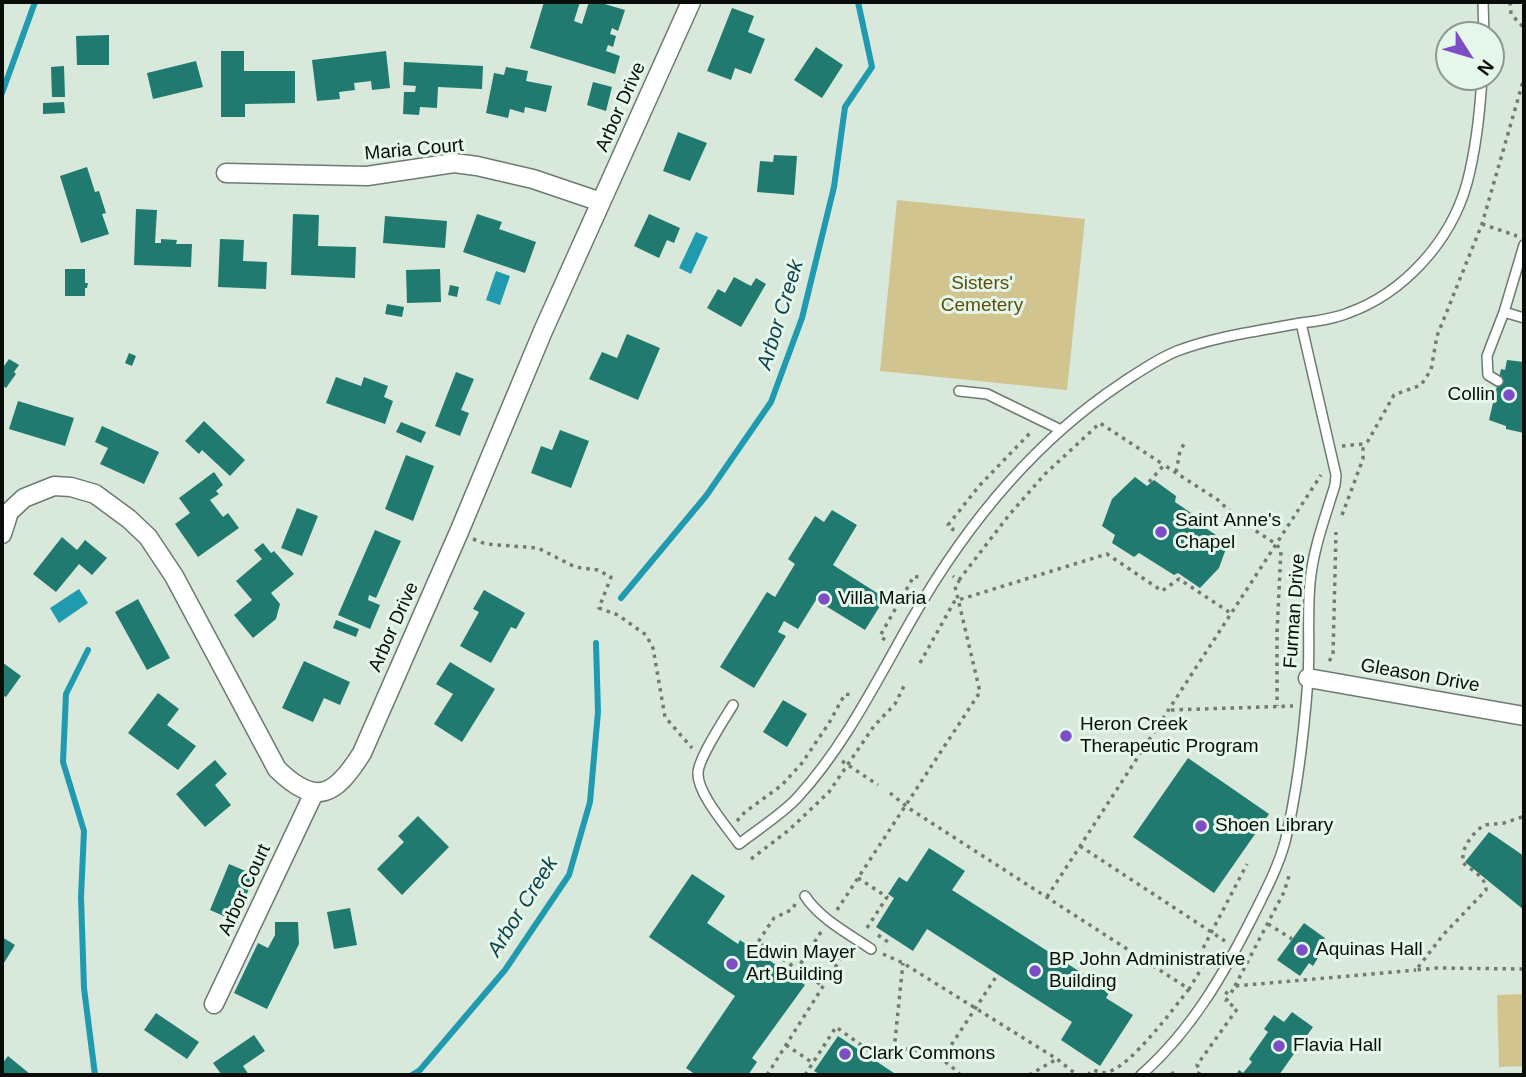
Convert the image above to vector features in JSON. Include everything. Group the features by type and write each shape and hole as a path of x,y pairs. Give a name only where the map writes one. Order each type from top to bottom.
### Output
{"street":[{"name":"Arbor Drive","path":"314,793 324,791 342,781 362,753 543,331 691,2"},
{"name":"Maria Court","path":"226,173 367,176 454,163 533,179 601,202"},
{"path":"2,534 5,508 54,486 71,487 95,494 129,519 148,537 174,576 277,769 293,785 314,793"},
{"name":"Gleason Drive","path":"1308,678 1524,716"},
{"name":"Arbor Court","path":"214,1004 314,793"}],"lane":[{"path":"1483,2 1484,21"},
{"path":"733,705 701,761 698,773 704,793 738,844 795,800 818,773 866,702 912,619 959,546 990,503 1060,429 1116,386 1177,351 1224,338 1348,313 1381,297 1409,275 1440,241 1459,207 1467,185 1481,91"},
{"path":"1498,381 1488,375 1487,356 1504,312 1524,245"},
{"path":"1504,312 1524,318"},
{"name":"Furman Drive","path":"1141,1075 1167,1052 1214,987 1239,946 1273,878 1284,843 1293,799 1308,678 1310,583 1336,475 1301,323"},
{"path":"959,391 987,394 1060,429"},
{"path":"805,896 811,905 829,920 871,949"}],"path":[{"path":"1510,2 1511,14 1524,28"},
{"path":"1341,446 1368,441 1396,392 1417,387 1428,376 1437,336 1482,224 1524,78"},
{"path":"1482,224 1524,239"},
{"path":"835,912 980,692 955,586 1009,515 1045,474 1100,423 1218,500 1239,520 1281,550 1277,632 1278,706"},
{"path":"1176,472 1184,444"},
{"path":"1329,661 1333,656 1337,525 1351,497 1363,459 1363,444"},
{"path":"1149,482 1164,465"},
{"path":"1047,897 1321,475"},
{"path":"458,532 486,544 538,548 575,567 598,570 611,577 598,608 618,615 646,635 653,648 665,717 701,761"},
{"path":"920,663 958,600 1107,554 1162,591 1179,579 1231,614"},
{"path":"952,576 959,580"},
{"path":"751,859 816,806 874,726 895,704 904,686"},
{"path":"1170,710 1295,706"},
{"path":"840,760 878,785"},
{"path":"890,793 910,809 1189,989"},
{"path":"1416,971 1443,935 1486,890 1483,880 1463,863 1462,854 1466,844 1484,825 1504,823 1522,817"},
{"path":"1080,846 1227,943"},
{"path":"1088,1075 1092,1070 1112,1074 1149,1038 1189,989 1206,961 1199,956 1247,864"},
{"path":"858,878 887,897 867,928"},
{"path":"793,909 774,918 758,942 823,986"},
{"path":"1268,924 1292,939"},
{"path":"797,969 824,928"},
{"path":"768,1075 846,950"},
{"path":"894,1050 902,963 1057,1059 1077,1075"},
{"path":"1198,1075 1200,1070 1197,1065 1237,1009 1226,1001 1227,993 1235,986 1436,968 1524,969"},
{"path":"942,1059 996,977"},
{"path":"1195,978 1203,982"},
{"path":"805,1075 836,1027 875,1055 894,1050 917,1050 942,1059 960,1075"},
{"path":"786,1045 813,1063"},
{"path":"1029,1075 1057,1059"}],"green space":[{"name":"Sisters' Cemetery","path":"897,200 1085,219 1067,390 880,371"},
{"path":"1524,994 1524,1066 1499,1067 1497,995"}],"water":[{"path":"696,232 708,237 691,274 679,268"},
{"path":"496,271 510,276 500,305 486,300"},
{"path":"79,589 88,603 59,623 50,608"}],"building":[{"path":"544,2 580,2 574,21 582,24 589,2 625,10 618,31 612,28 610,34 616,36 613,47 608,45 606,51 620,56 615,74 530,48"},
{"path":"732,8 754,16 748,32 765,39 751,74 735,68 731,80 707,71"},
{"path":"109,35 109,65 77,65 76,36"},
{"path":"816,47 843,65 822,98 794,80"},
{"path":"221,51 244,51 244,71 295,71 295,103 245,104 245,117 221,117"},
{"path":"386,51 390,88 372,90 371,81 354,83 355,90 339,92 340,99 317,101 312,60"},
{"path":"196,61 203,87 153,99 147,73"},
{"path":"404,62 483,66 482,89 438,87 437,108 420,107 419,115 403,114 404,92 415,92 416,86 403,85"},
{"path":"64,66 65,97 52,97 51,67"},
{"path":"506,67 528,71 526,81 552,86 546,112 525,107 524,113 510,109 508,118 486,113 494,73 504,75"},
{"path":"593,82 612,87 606,111 587,105"},
{"path":"64,102 65,113 43,114 43,103"},
{"path":"678,132 707,143 690,181 663,171"},
{"path":"774,155 797,156 794,195 757,192 760,161 773,162"},
{"path":"87,167 95,192 99,191 106,213 102,214 109,234 81,243 60,176"},
{"path":"136,209 157,210 155,243 161,243 161,239 177,240 176,244 192,244 191,267 134,265"},
{"path":"293,214 319,215 318,246 356,247 355,278 291,275"},
{"path":"477,214 502,222 499,229 536,242 525,273 463,252"},
{"path":"649,214 680,228 674,243 667,240 659,258 634,246"},
{"path":"385,216 447,221 445,248 383,243"},
{"path":"220,239 244,240 243,261 267,262 266,289 218,287"},
{"path":"65,269 85,269 85,283 88,283 85,296 65,296"},
{"path":"440,269 441,302 407,303 406,270"},
{"path":"734,277 751,286 756,278 766,284 741,327 707,308 718,289 725,293"},
{"path":"450,285 459,287 457,297 448,295"},
{"path":"387,304 404,307 402,317 385,314"},
{"path":"627,334 660,348 638,400 589,379 602,352 617,358"},
{"path":"129,353 136,356 132,366 125,363"},
{"path":"9,359 19,365 6,388 2,385 2,364 4,366"},
{"name":"Collin","path":"1507,360 1524,362 1524,433 1506,429 1506,426 1489,420 1501,369 1505,370"},
{"path":"456,372 474,379 461,410 469,413 460,436 435,426"},
{"path":"336,377 361,386 364,377 388,386 384,397 393,401 385,424 326,403"},
{"path":"18,401 74,418 65,446 9,429"},
{"path":"204,421 245,460 230,476 202,450 199,454 185,441"},
{"path":"401,422 426,432 421,443 396,432"},
{"path":"102,426 159,452 144,484 100,464 108,448 95,442"},
{"path":"560,430 589,441 571,488 531,473 541,446 552,450"},
{"path":"406,455 434,466 413,521 385,509"},
{"path":"214,472 223,485 216,491 219,494 210,500 223,517 228,513 239,528 198,557 175,524 190,513 179,498"},
{"name":"Saint Anne's Chapel","path":"1135,477 1147,486 1154,480 1176,496 1175,502 1207,524 1207,529 1228,543 1219,568 1200,588 1139,553 1134,557 1112,543 1115,535 1102,526 1112,499"},
{"path":"297,508 318,516 302,556 281,548"},
{"name":"Villa Maria","path":"832,510 857,525 833,565 885,598 865,630 816,600 798,629 784,621 778,632 786,636 754,688 720,667 767,592 775,597 795,564 788,559 815,516 824,522"},
{"path":"375,530 401,541 376,598 369,595 368,600 380,605 370,629 338,615"},
{"path":"62,537 77,550 85,540 107,558 92,575 79,564 56,592 33,574"},
{"path":"263,543 271,553 274,551 294,574 271,593 280,604 276,619 253,638 234,615 252,600 236,581 262,559 254,550"},
{"path":"484,590 525,613 516,629 511,627 491,663 460,646 479,612 473,609"},
{"path":"138,599 170,658 147,670 115,612"},
{"path":"336,620 359,629 356,637 333,628"},
{"path":"304,661 350,682 340,705 324,698 313,722 282,708"},
{"path":"2,662 21,676 6,697 2,695"},
{"path":"450,662 495,689 462,742 434,724 453,694 436,684"},
{"path":"158,693 179,709 167,725 196,746 178,770 128,733"},
{"path":"783,700 807,714 787,747 763,732"},
{"name":"Shoen Library","path":"1188,758 1269,814 1214,893 1133,837"},
{"path":"215,760 227,774 215,785 231,805 205,827 176,794"},
{"path":"418,816 449,847 402,895 377,869 404,842 398,836"},
{"path":"1489,832 1524,856 1524,910 1465,862"},
{"name":"BP John Administrative Building","path":"929,848 965,871 952,890 1110,991 1106,998 1133,1015 1100,1066 1061,1040 1072,1022 927,929 913,951 876,927 894,898 888,894 899,877 907,882"},
{"path":"229,864 255,875 235,921 210,910"},
{"name":"Edwin Mayer Art Building","path":"692,874 725,896 707,923 738,944 740,940 805,985 752,1058 757,1062 748,1075 696,1075 686,1068 735,996 649,937"},
{"path":"350,908 357,945 334,949 327,912"},
{"path":"275,922 298,922 299,944 267,1009 234,993 258,943 268,948 275,935"},
{"name":"Aquinas Hall","path":"1304,923 1325,938 1318,948 1322,951 1313,966 1309,963 1300,976 1277,960"},
{"path":"2,937 15,945 2,966"},
{"name":"Flavia Hall","path":"1292,1012 1313,1027 1279,1075 1236,1075 1239,1070 1243,1073 1252,1062 1249,1059 1268,1032 1264,1029 1274,1015 1284,1022"},
{"path":"156,1013 199,1042 187,1059 144,1030"},
{"path":"254,1035 265,1051 243,1066 249,1075 222,1075 213,1063"},
{"name":"Clark Commons","path":"838,1036 897,1075 821,1075 814,1071"},
{"path":"8,1056 30,1074 2,1075 2,1064"}],"waterway":[{"path":"2,93 35,2"},
{"name":"Arbor Creek","path":"621,598 706,496 771,402 802,318 834,187 845,107 872,67 858,2"},
{"name":"Arbor Creek","path":"412,1075 420,1070 505,970 569,875 590,802 598,712 596,643"},
{"path":"88,650 66,694 63,762 84,831 81,897 84,988 95,1075"}],"place":[{"name":"Collin","path":"1509,395"},
{"name":"Saint Anne's Chapel","path":"1161,532"},
{"name":"Villa Maria","path":"824,599"},
{"name":"Heron Creek Therapeutic Program","path":"1066,736"},
{"name":"Shoen Library","path":"1201,826"},
{"name":"Aquinas Hall","path":"1302,950"},
{"name":"Edwin Mayer Art Building","path":"732,964"},
{"name":"BP John Administrative Building","path":"1035,971"},
{"name":"Flavia Hall","path":"1279,1046"},
{"name":"Clark Commons","path":"845,1054"}]}
